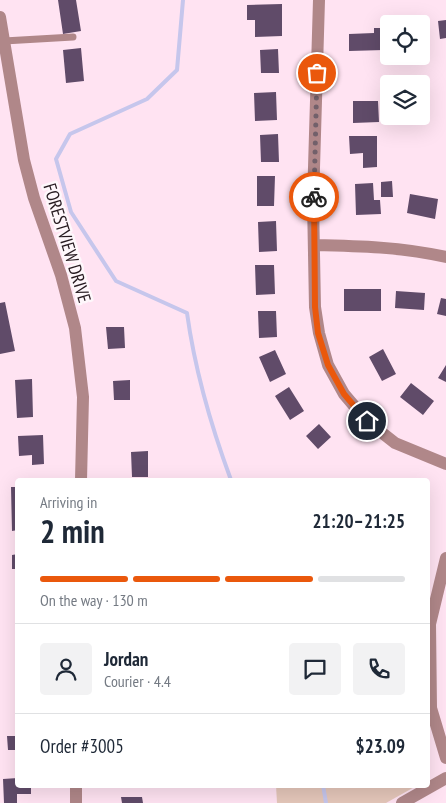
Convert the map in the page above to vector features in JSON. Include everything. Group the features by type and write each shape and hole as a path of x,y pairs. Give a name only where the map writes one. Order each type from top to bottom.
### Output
{"street":[{"path":"319,0 314,201 315,307 318,333 328,365 344,394 367,421 395,443 446,464"},
{"name":"FORESTVIEW DRIVE","path":"0,17 4,41 5,90 34,198 61,275 75,328 83,397 82,478"},
{"path":"314,245 370,246 418,251 446,257"},
{"path":"446,558 430,624 431,708 446,758"},
{"path":"430,787 446,778"},
{"path":"76,788 76,803"},
{"path":"402,803 428,788"}],"lane":[{"path":"4,41 73,37"}],"shaded area":[{"path":"276,788 413,788 386,803 277,803"}],"building":[{"path":"58,0 76,0 81,31 63,34"},
{"path":"282,4 282,36 255,37 255,20 247,20 247,5"},
{"path":"446,20 446,38 440,39 438,21"},
{"path":"374,28 380,28 380,50 349,51 349,34 374,33"},
{"path":"81,48 84,81 66,83 63,50"},
{"path":"278,49 279,73 261,73 260,50"},
{"path":"276,92 277,120 255,121 254,93"},
{"path":"353,101 378,101 379,122 353,123"},
{"path":"278,134 279,162 261,162 260,135"},
{"path":"349,136 377,136 377,167 363,168 363,153 350,154"},
{"path":"257,176 275,176 274,206 257,206"},
{"path":"392,181 393,197 381,197 381,182"},
{"path":"373,183 374,200 380,200 381,214 356,215 355,184"},
{"path":"410,194 438,199 435,219 407,213"},
{"path":"276,221 277,251 259,252 258,222"},
{"path":"255,265 274,265 275,294 256,295"},
{"path":"344,289 381,289 381,311 344,311"},
{"path":"396,291 425,293 424,310 395,308"},
{"path":"441,298 446,299 446,316 437,314"},
{"path":"5,302 15,351 0,354 0,303"},
{"path":"258,311 276,311 277,337 259,338"},
{"path":"106,327 124,327 125,348 108,349"},
{"path":"383,349 396,374 382,381 369,357"},
{"path":"275,350 286,374 270,382 259,357"},
{"path":"446,365 446,382 438,378"},
{"path":"32,379 33,417 17,418 15,380"},
{"path":"130,380 130,400 114,400 113,381"},
{"path":"411,383 434,401 423,415 400,397"},
{"path":"289,387 304,411 290,420 275,396"},
{"path":"319,424 331,437 318,449 306,436"},
{"path":"43,435 44,464 32,465 32,455 19,456 18,436"},
{"path":"148,451 148,477 132,477 131,452"},
{"path":"11,487 15,487 15,530 12,531"},
{"path":"15,554 15,569 12,569 12,555"},
{"path":"7,736 15,736 15,750 8,750"},
{"path":"15,778 15,788 31,788 31,794 17,794 17,803 4,803 3,779"},
{"path":"121,797 142,797 143,803 122,803"}],"waterway":[{"path":"183,0 177,70 147,99 70,134 56,159 71,212 116,281 187,313 194,356 204,398 230,478"},
{"path":"324,788 326,803"}],"way so far":[{"path":"314,197 317,73"}],"route":[{"path":"314,197 315,307 318,333 328,365 344,394 367,421"}]}
